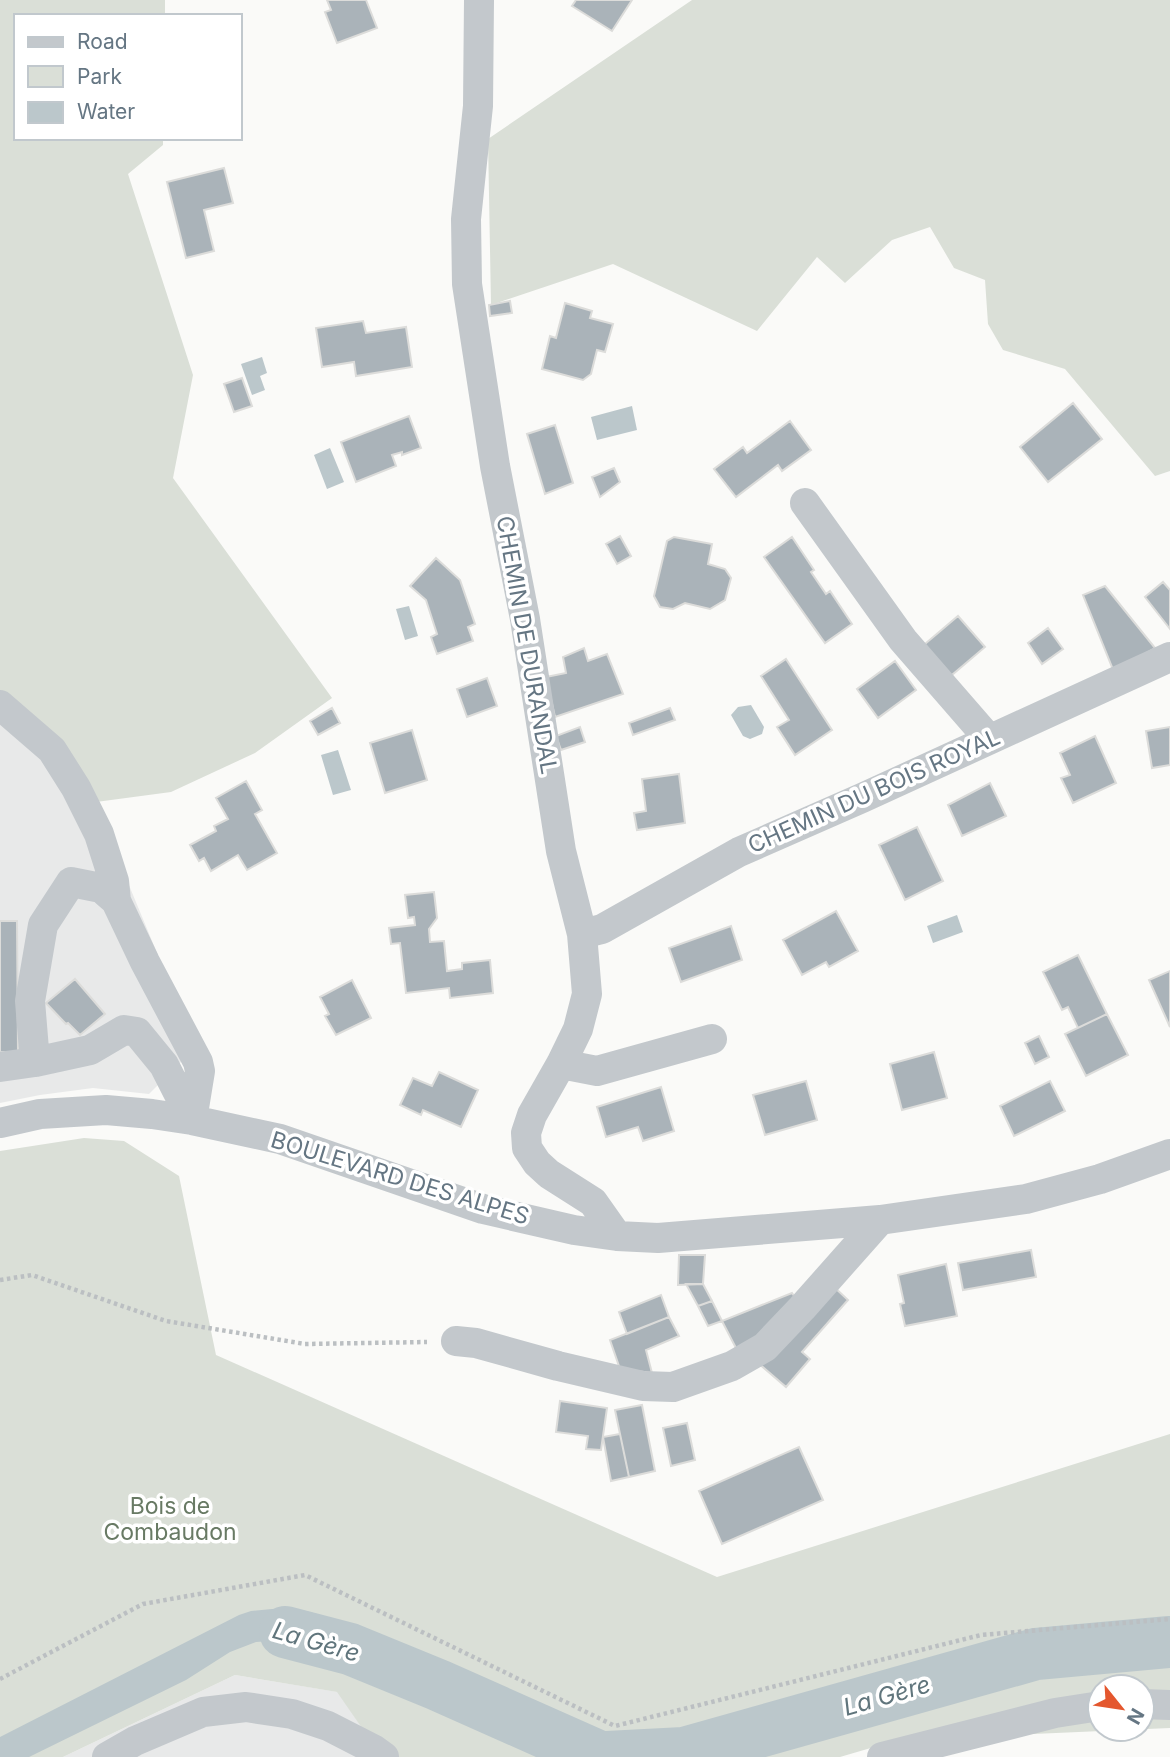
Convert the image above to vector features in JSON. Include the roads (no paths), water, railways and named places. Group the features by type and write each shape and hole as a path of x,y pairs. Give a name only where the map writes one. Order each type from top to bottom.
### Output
{"street":[{"name":"CHEMIN DE DURANDAL","path":"479,0 478,106 466,219 467,284 495,466 525,619 561,851 582,934 587,994 578,1029 532,1115 526,1133 527,1148 537,1163 550,1174 593,1202 617,1236"},
{"path":"805,503 903,640 989,739"},
{"name":"CHEMIN DU BOIS ROYAL","path":"582,934 602,929 739,852 1170,657"},
{"path":"0,705 52,750 76,788 99,834 114,881 116,901 198,1062 200,1071 192,1120"},
{"path":"35,1062 30,1001 43,925 71,882 102,888 116,901"},
{"path":"0,1067 90,1050 124,1030 137,1032 164,1065 192,1120"},
{"path":"561,1064 597,1071 712,1039"},
{"name":"BOULEVARD DES ALPES","path":"0,1123 40,1114 106,1110 192,1120 280,1139 483,1209 574,1230 658,1238 880,1220 1026,1199 1100,1180 1170,1154"},
{"path":"456,1341 476,1343 643,1386 673,1387 732,1366 765,1347 880,1220"},
{"path":"107,1757 135,1741 203,1713 246,1707 292,1714 328,1726 384,1757"},
{"path":"881,1757 1055,1713 1086,1708"}],"water":[{"path":"262,357 267,373 260,376 265,390 252,395 241,364"},
{"path":"632,406 637,430 597,440 591,417"},
{"path":"330,448 344,482 327,489 314,455"},
{"path":"409,606 418,636 405,640 396,609"},
{"path":"751,705 764,727 762,734 750,739 743,736 731,715 738,707"},
{"path":"338,750 351,790 333,795 321,755"},
{"path":"957,915 963,932 933,943 927,926"},
{"path":"272,1609 299,1610 320,1615 340,1624 362,1639 344,1671 334,1656 326,1650 285,1640 256,1642 230,1652 186,1680 29,1757 0,1757 0,1737 239,1615"}],"waterway":[{"name":"La Gère","path":"285,1632 350,1649 600,1757"},
{"name":"La Gère","path":"607,1757 684,1753 1036,1654 1170,1642"}],"park label":[{"name":"Bois de Combaudon","path":"170,1519"}]}
